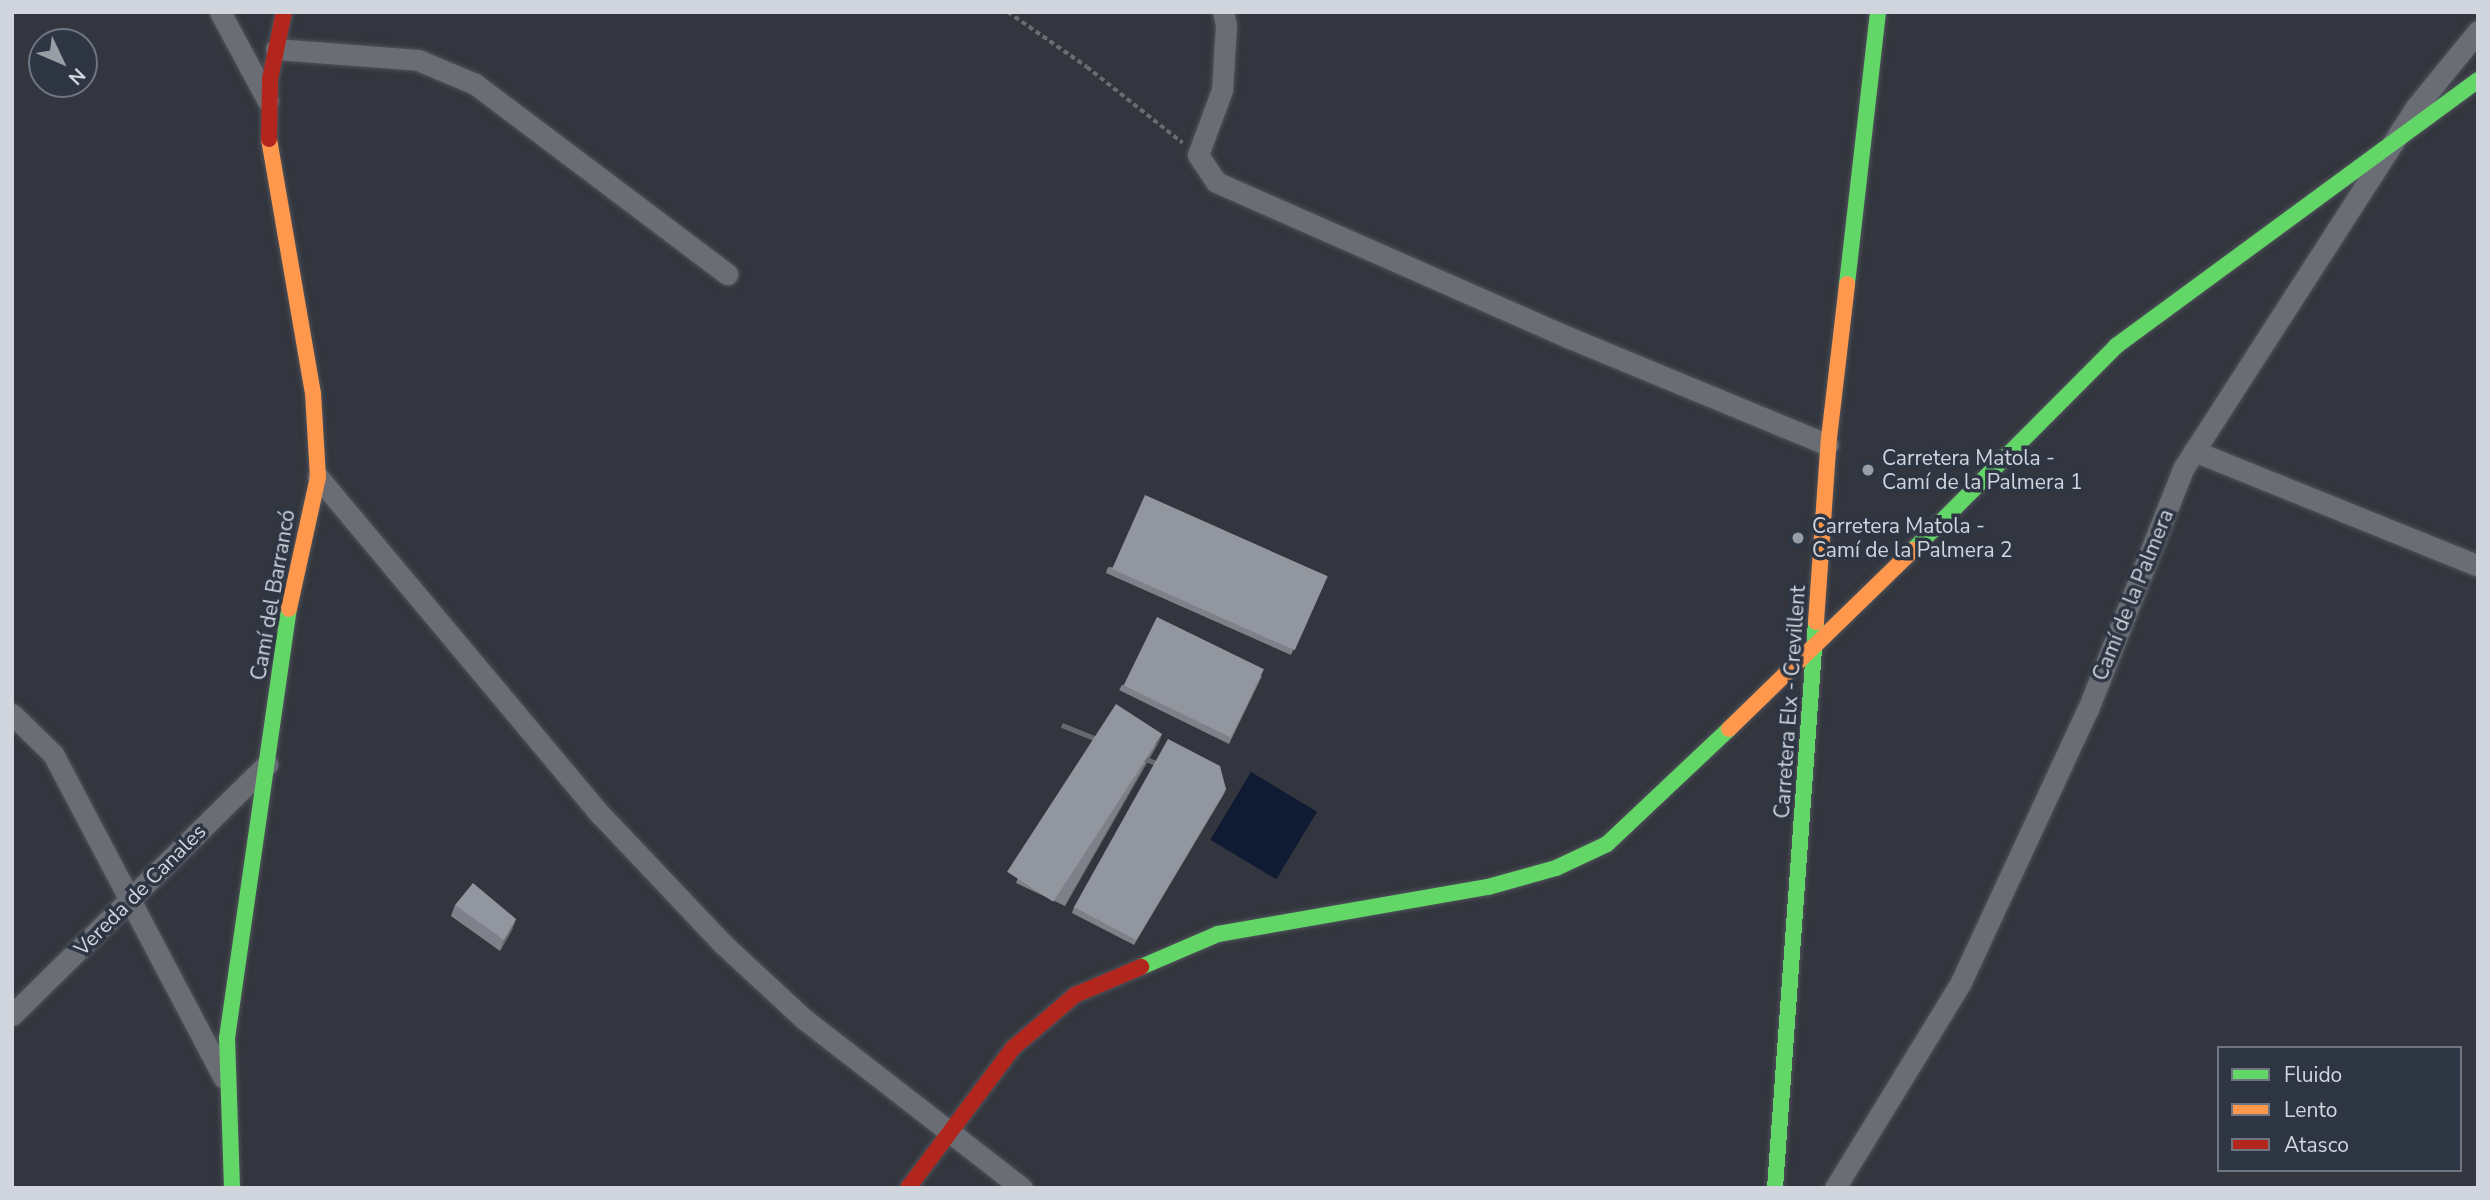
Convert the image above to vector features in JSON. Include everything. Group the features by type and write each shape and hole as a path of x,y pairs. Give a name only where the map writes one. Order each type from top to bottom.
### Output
{"street":[{"path":"220,12 269,103"},
{"name":"Camí del Barrancó","path":"232,1188 227,1083 228,1038 293,579 317,477 313,393 269,151 269,103 284,12"},
{"path":"1223,12 1226,25 1222,90 1198,155 1216,182 1828,445"},
{"name":"Carretera Elx - Crevillent","path":"1775,1188 1828,445 1878,12"},
{"name":"Camí de la Palmera","path":"1835,1188 1961,982 2088,709 2194,451 2259,344 2393,146 2416,107 2478,31"},
{"path":"276,49 418,60 475,84 727,274"},
{"path":"908,1188 947,1131 1013,1048 1065,1003 1140,964 1218,934 1488,887 1556,868 1607,844 1815,648 2116,346 2393,146 2478,80"},
{"path":"2194,451 2478,566"},
{"path":"317,477 601,815 723,944 804,1019 1022,1188"},
{"path":"12,714 53,754 132,897 227,1083"},
{"name":"Vereda de Canales","path":"12,1015 267,764"}],"path":[{"path":"1008,12 1087,66 1198,155"}],"water":[{"path":"1251,772 1317,812 1276,879 1210,840"}],"building":[{"path":"1145,495 1328,576 1295,650 1112,569"},
{"path":"1157,617 1264,669 1231,737 1124,685"},
{"path":"1116,704 1162,734 1053,902 1007,872"},
{"path":"1168,739 1220,766 1226,789 1136,940 1074,907"},
{"path":"473,883 516,919 504,940 455,905"}],"traffic: fast":[{"path":"1847,284 1878,12"},
{"path":"1913,550 2116,346 2478,80"},
{"path":"232,1188 227,1038 289,609"},
{"path":"1775,1188 1816,622"},
{"path":"1141,967 1218,934 1488,887 1556,868 1607,844 1729,729"}],"traffic: slow":[{"path":"269,139 313,393 318,477 289,609"},
{"path":"1816,622 1829,438 1847,284"},
{"path":"1729,729 1913,550"}],"traffic: jam":[{"path":"269,139 270,79 284,12"},
{"path":"908,1188 1013,1048 1075,995 1141,967"}],"place":[{"name":"Carretera Matola - Camí de la Palmera 1","path":"1868,470"},
{"name":"Carretera Matola - Camí de la Palmera 2","path":"1798,538"}]}
